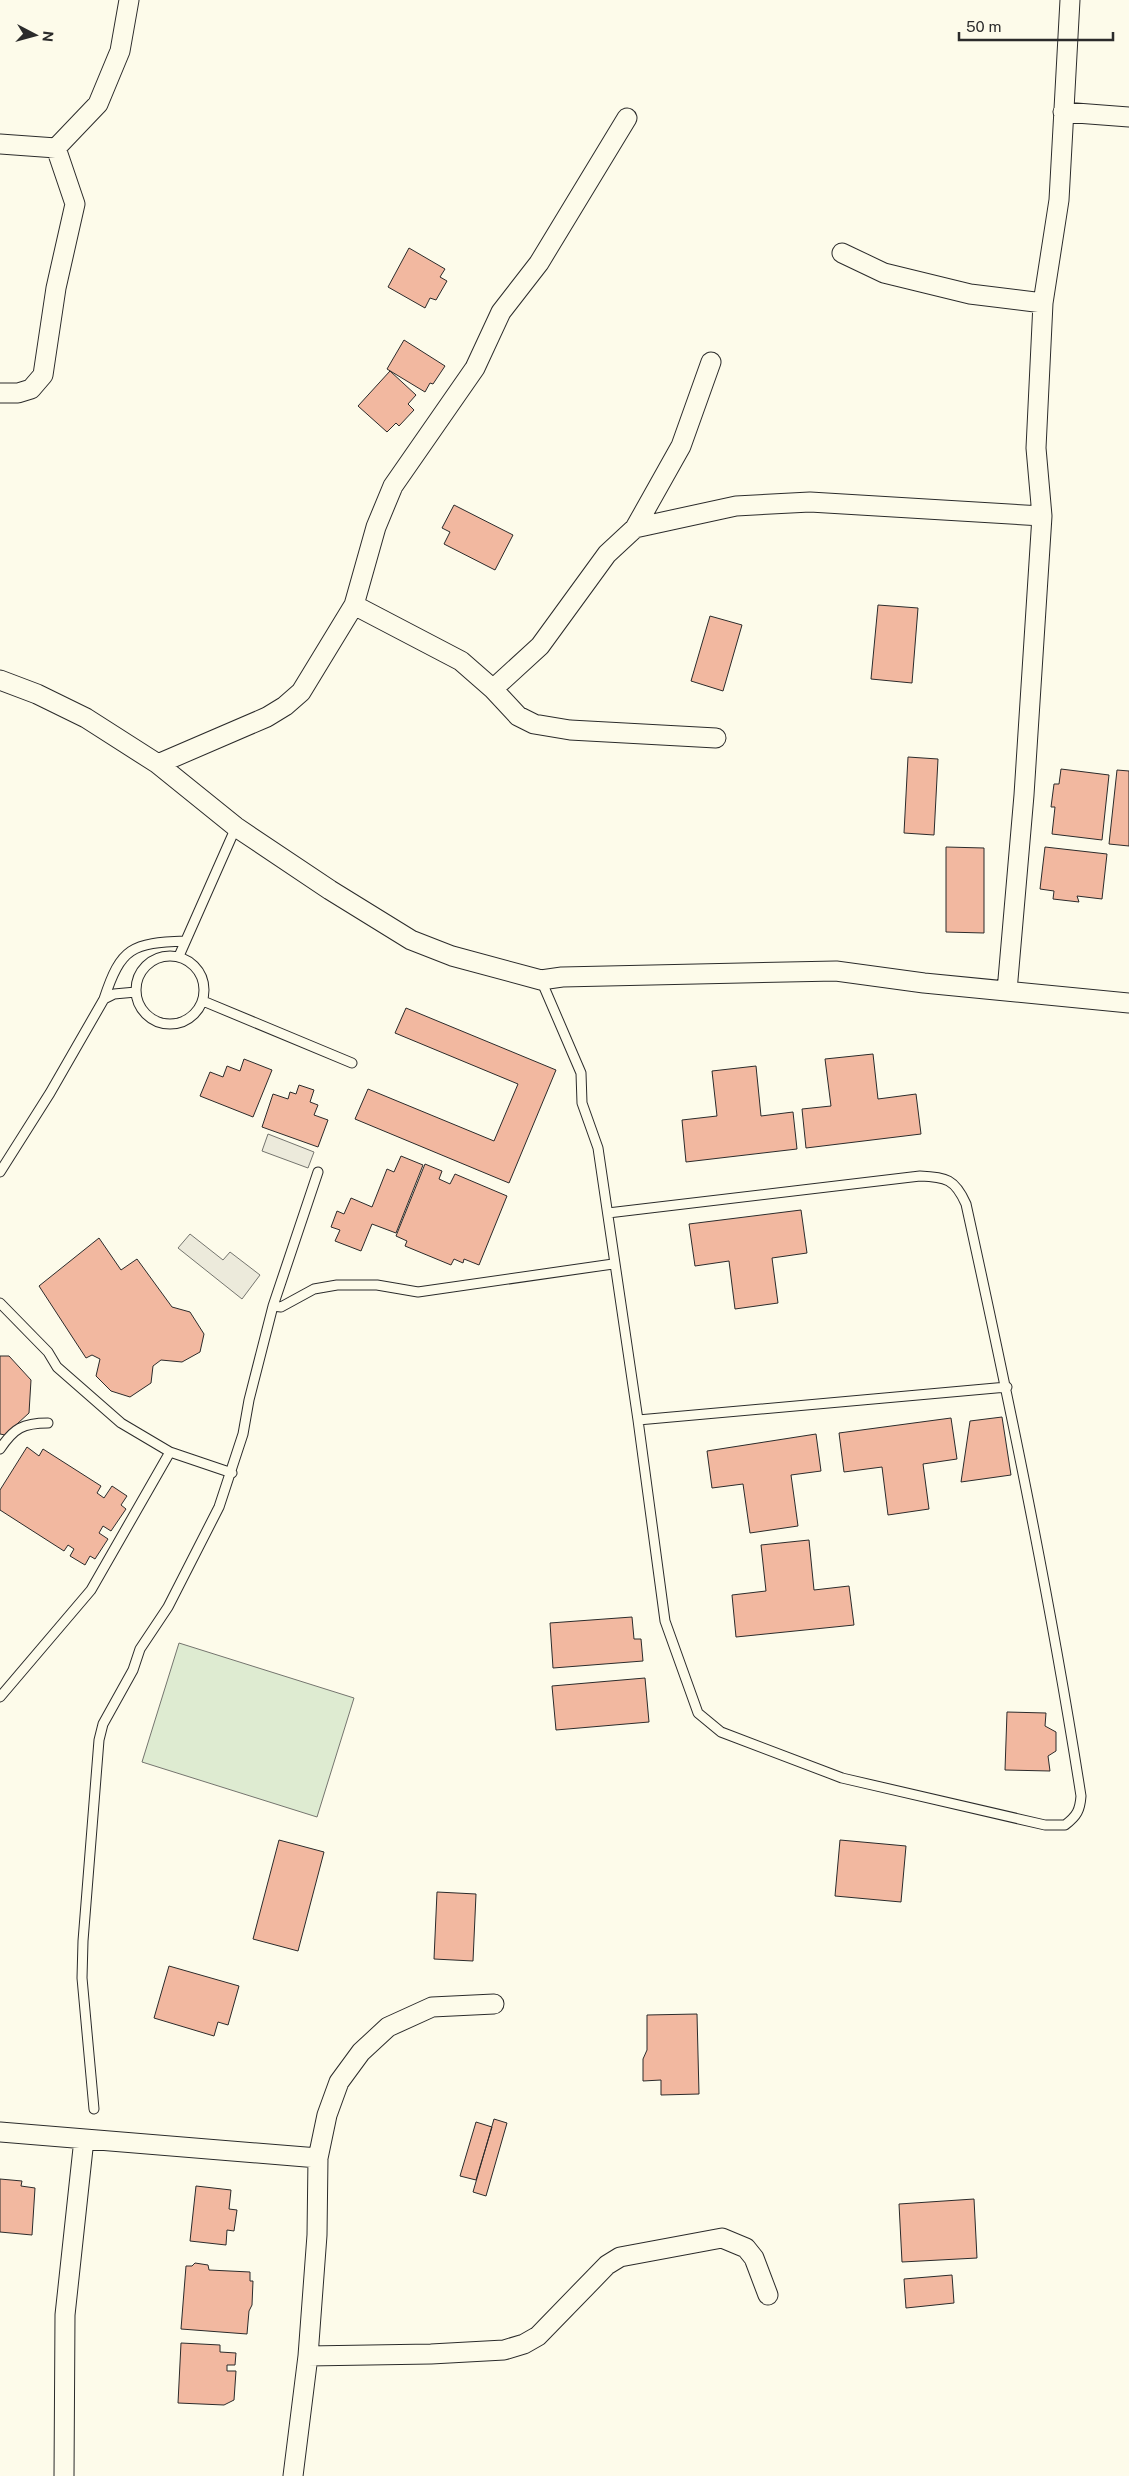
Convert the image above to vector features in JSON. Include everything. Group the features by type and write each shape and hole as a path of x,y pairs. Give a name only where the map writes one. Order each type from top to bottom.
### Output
{"street":[{"path":"56,148 98,104 120,51 129,0"},
{"path":"1007,991 1024,795 1042,516 1036,448 1043,303 1059,200 1070,0"},
{"path":"1063,112 1129,117"},
{"path":"158,764 267,717 285,706 301,692 354,605 376,528 393,486 475,368 501,312 539,263 627,118"},
{"path":"0,144 56,148"},
{"path":"0,393 18,394 31,389 43,375 56,288 75,204 56,148"},
{"path":"842,253 884,273 950,290 1043,303"},
{"path":"493,689 540,646 607,554 635,528 681,446 711,362"},
{"path":"635,528 736,506 810,502 1042,516"},
{"path":"354,605 461,661 493,689 518,716 534,724 570,730 716,738"},
{"path":"0,680 37,694 86,718 158,764 236,827 330,890 411,940 452,956 541,980 562,976 836,970 924,983 1129,1003"},
{"path":"292,2476 308,2356 317,2235 318,2158 327,2114 339,2082 361,2052 388,2027 432,2007 494,2004"},
{"path":"0,2132 318,2158"},
{"path":"64,2476 65,2314 84,2139"},
{"path":"308,2356 431,2354 504,2350 524,2344 538,2336 607,2265 620,2257 722,2238 746,2248 754,2258 768,2295"}],"lane":[{"path":"179,956 236,827"},
{"path":"0,1172 50,1093 104,998 119,961 127,953 151,943 185,941"},
{"path":"168,955 179,956 189,961 198,969 203,979 205,990 203,1001 189,1019 167,1024 156,1021 147,1015 140,1006 136,992 140,973 147,964 157,958 168,955"},
{"path":"541,980 581,1074 582,1103 598,1148 665,1621 698,1713 706,1722 721,1732 842,1778 1045,1825 1066,1825 1076,1817 1080,1810 1081,1796 1058,1650 1007,1387 966,1204 960,1190 952,1182 940,1177 920,1176 608,1213"},
{"path":"104,998 114,994 136,992"},
{"path":"203,1001 352,1063"},
{"path":"94,2109 82,1978 83,1941 99,1740 103,1724 132,1670 140,1649 168,1607 219,1507 232,1473 273,1306 318,1172"},
{"path":"273,1306 282,1307 314,1289 337,1285 377,1285 418,1292 613,1264"},
{"path":"0,1303 48,1352 57,1367 121,1423 170,1452 232,1473"},
{"path":"638,1420 1007,1387"},
{"path":"0,1449 18,1428 30,1423 48,1424"},
{"path":"0,1697 91,1590 170,1452"}],"green space":[{"path":"179,1643 354,1698 317,1817 142,1762"}],"shaded area":[{"path":"268,1134 314,1152 308,1168 262,1151"},
{"path":"190,1234 223,1260 230,1252 260,1275 242,1299 178,1248"}],"building":[{"path":"409,248 445,269 440,277 447,281 436,300 430,298 425,308 388,287"},
{"path":"404,340 445,366 433,384 430,383 425,392 387,369"},
{"path":"390,371 416,395 408,404 414,410 399,426 396,423 387,432 358,406"},
{"path":"454,505 513,535 495,570 444,544 450,532 442,528"},
{"path":"878,605 918,608 912,683 871,679"},
{"path":"710,616 742,625 723,691 691,681"},
{"path":"908,757 938,759 934,835 904,833"},
{"path":"1061,769 1109,775 1102,840 1052,834 1055,807 1051,807 1054,784 1059,784"},
{"path":"1117,770 1129,771 1129,846 1109,844"},
{"path":"946,847 984,848 984,933 946,932"},
{"path":"1045,847 1107,854 1102,899 1077,896 1079,902 1053,899 1054,891 1040,889"},
{"path":"406,1008 556,1070 509,1183 355,1119 368,1089 494,1141 518,1084 395,1033"},
{"path":"873,1054 878,1099 916,1094 921,1134 806,1148 802,1109 831,1106 825,1059"},
{"path":"244,1059 272,1070 253,1117 200,1096 210,1072 223,1077 227,1066 240,1071"},
{"path":"756,1066 761,1116 793,1112 797,1149 686,1162 682,1120 717,1116 712,1071"},
{"path":"299,1085 314,1090 310,1102 318,1105 314,1115 328,1120 318,1147 262,1127 273,1094 288,1099 290,1092 296,1094"},
{"path":"401,1156 423,1165 396,1233 372,1224 361,1251 335,1241 340,1230 331,1227 337,1211 344,1214 351,1198 372,1207 387,1169 394,1172"},
{"path":"425,1164 442,1171 439,1179 450,1184 455,1174 507,1196 479,1265 464,1259 463,1263 454,1259 451,1265 405,1246 407,1241 396,1236"},
{"path":"801,1210 807,1253 772,1258 778,1303 735,1309 729,1261 695,1266 689,1224"},
{"path":"99,1238 121,1270 137,1259 172,1307 190,1312 204,1334 200,1352 182,1362 161,1360 153,1366 151,1383 130,1397 111,1391 96,1376 100,1359 92,1355 86,1358 39,1286"},
{"path":"0,1356 9,1356 31,1380 29,1413 5,1435 0,1434"},
{"path":"1002,1417 1011,1475 961,1482 970,1421"},
{"path":"951,1418 957,1459 923,1464 929,1509 888,1515 882,1467 844,1472 839,1433"},
{"path":"816,1434 821,1471 791,1475 798,1526 750,1533 743,1484 712,1488 707,1451"},
{"path":"27,1447 39,1456 43,1449 101,1486 97,1493 104,1498 112,1486 127,1496 121,1505 126,1509 111,1531 103,1526 99,1533 108,1539 95,1559 90,1556 85,1565 70,1556 74,1549 68,1545 64,1551 0,1510 0,1490"},
{"path":"809,1540 814,1590 849,1586 854,1625 736,1637 732,1595 766,1591 761,1545"},
{"path":"632,1617 634,1639 641,1639 643,1661 553,1668 550,1623"},
{"path":"645,1678 649,1722 556,1730 552,1686"},
{"path":"1007,1712 1046,1713 1045,1726 1056,1732 1056,1751 1048,1756 1050,1771 1005,1770"},
{"path":"279,1840 324,1852 298,1951 253,1939"},
{"path":"840,1840 906,1846 901,1902 835,1896"},
{"path":"437,1892 476,1894 473,1961 434,1959"},
{"path":"169,1966 239,1986 228,2025 218,2022 214,2036 154,2018"},
{"path":"697,2014 699,2094 661,2095 661,2080 643,2081 643,2059 647,2050 647,2015"},
{"path":"494,2119 507,2123 486,2196 473,2192"},
{"path":"476,2122 492,2127 476,2180 460,2176"},
{"path":"0,2179 22,2181 21,2186 35,2188 32,2235 0,2232"},
{"path":"196,2186 231,2190 229,2209 237,2210 234,2231 227,2230 226,2245 190,2241"},
{"path":"974,2199 977,2258 902,2262 899,2204"},
{"path":"195,2263 208,2265 209,2270 250,2272 250,2281 253,2281 252,2305 249,2311 247,2334 181,2329 186,2266 192,2266"},
{"path":"952,2275 954,2303 906,2308 904,2279"},
{"path":"181,2343 220,2345 220,2352 236,2353 235,2365 227,2365 227,2371 236,2371 234,2400 224,2405 178,2403"}]}
